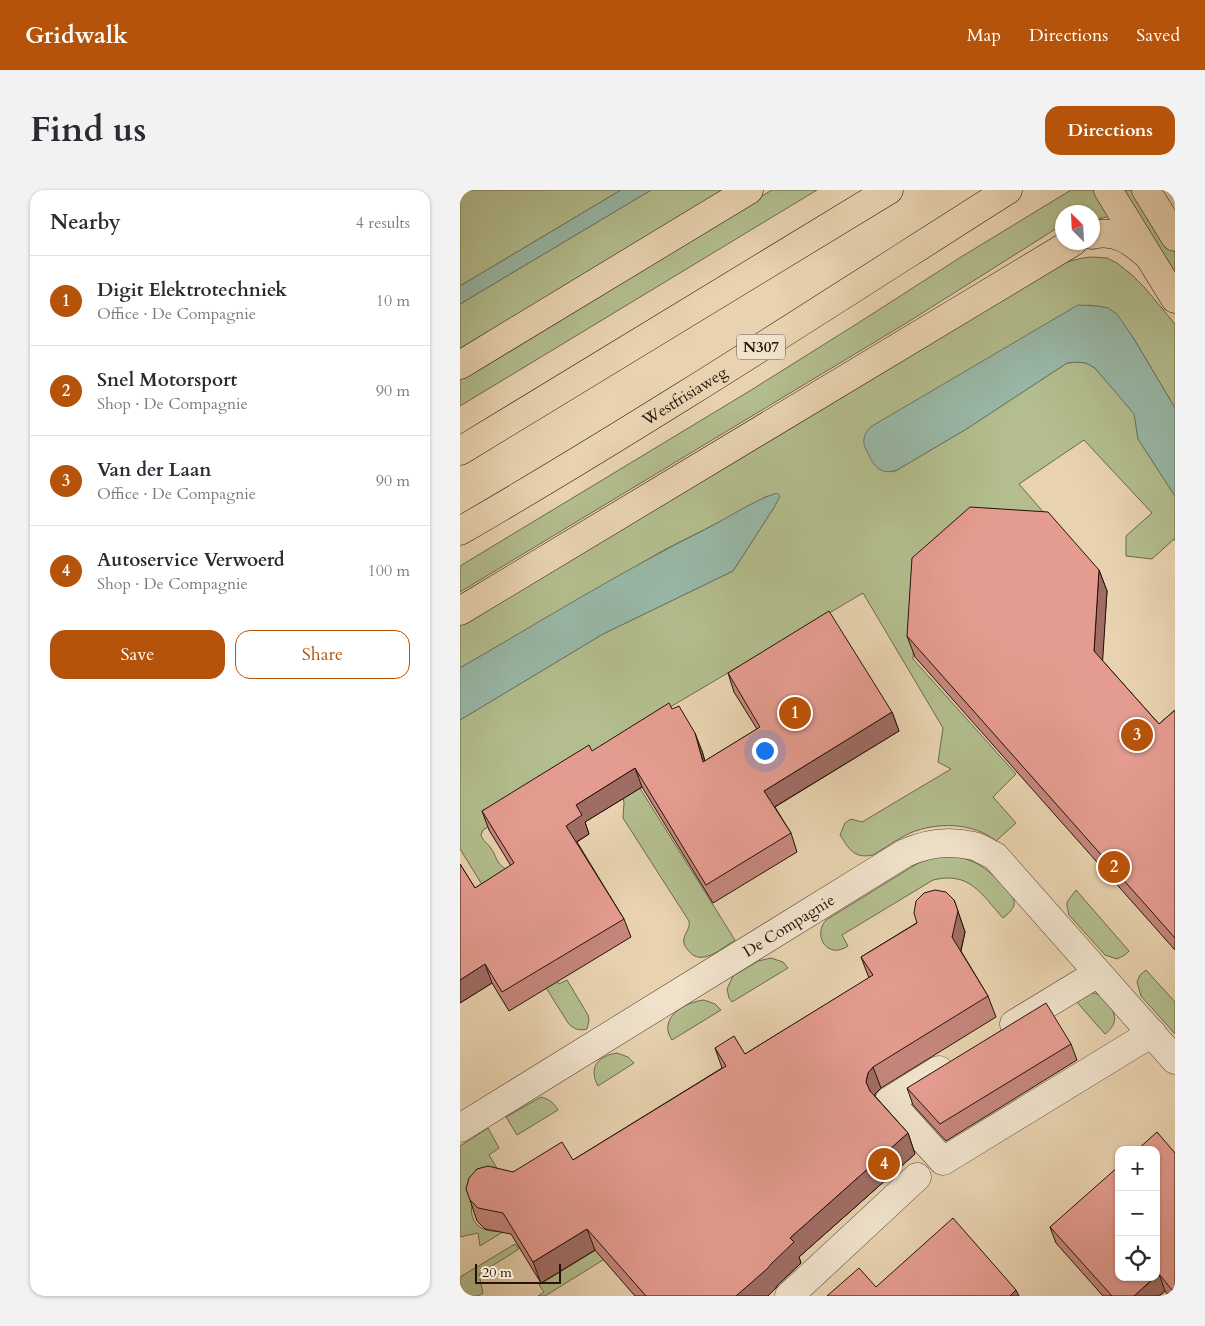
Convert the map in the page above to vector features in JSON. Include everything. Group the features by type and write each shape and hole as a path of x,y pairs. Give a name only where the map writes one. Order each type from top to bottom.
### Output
{"main road":[{"path":"460,365 749,190"},
{"path":"460,451 889,190"},
{"name":"Westfrisiaweg","path":"460,531 710,379 1008,190"},
{"path":"1108,190 1175,299"},
{"path":"1146,190 1175,237"},
{"path":"1100,235 1122,237 1136,244 1148,256"},
{"path":"460,611 1060,250"}],"street":[{"name":"De Compagnie","path":"460,1128 905,853 931,844 950,842 975,846 995,856 1175,1060"},
{"path":"990,1039 1098,973"},
{"path":"956,1060 889,1100 943,1161 1152,1033"},
{"path":"789,1296 918,1177"}],"green space":[{"path":"460,190 621,190 460,286"},
{"path":"651,190 735,190 460,356 460,304"},
{"path":"772,190 817,190 460,406 460,378"},
{"path":"1071,190 1095,190 1111,216 1100,218 1100,205 1055,205 1055,229 908,322 460,592 460,566 748,392 961,257"},
{"path":"1115,190 1136,190 1175,253 1175,285"},
{"path":"1092,257 1107,258 1117,263 1145,288 1175,324 1175,408 1134,339 1108,308 1088,305 873,426 866,433 892,472 968,428 1067,363 1086,363 1095,368 1135,414 1138,439 1175,496 1175,541 1174,539 1152,559 1126,556 1126,536 1152,513 1084,440 1019,484 1058,529 917,579 913,659 1016,774 993,797 1016,823 996,841 977,830 966,827 943,826 920,829 873,855 866,856 853,852 843,840 840,835 845,823 851,819 862,822 951,769 938,762 943,728 863,593 611,742 735,940 712,955 699,957 693,955 684,944 689,921 623,818 623,796 594,762 483,830 481,835 483,839 498,862 507,870 502,892 559,984 567,980 588,1015 587,1029 579,1030 572,1027 460,849 460,720 603,634 733,571 775,506 767,496 664,550 460,668 460,623 1050,269 1075,260"},
{"path":"949,856 978,864 996,878 1013,897 1014,905 1009,913 1003,918 981,893 966,882 946,878 933,880 842,935 848,946 841,950 834,950 824,944 821,933 822,926 826,920 918,863 936,857"},
{"path":"1076,890 1129,951 1125,955 1117,959 1105,955 1069,915 1067,902"},
{"path":"771,958 783,962 788,968 732,1002 727,989 733,976 758,961"},
{"path":"1146,970 1175,1002 1175,1034 1141,996 1137,982 1140,975"},
{"path":"1086,993 1094,993 1100,996 1113,1011 1114,1023 1105,1034 1075,1000"},
{"path":"704,1000 715,1004 721,1010 672,1040 668,1032 668,1025 675,1012 689,1004"},
{"path":"617,1053 628,1057 634,1063 598,1086 594,1073 597,1064 610,1054"},
{"path":"915,1053 920,1063 545,1296 538,1296 544,1292 539,1285"},
{"path":"541,1097 555,1105 558,1110 517,1135 506,1117"},
{"path":"488,1128 499,1148 489,1155 512,1193 472,1203 471,1211 473,1218 480,1227 492,1231 506,1230 480,1246 478,1233 460,1237 460,1146"},
{"path":"515,1244 519,1249 479,1274 483,1293 478,1296 460,1296 460,1277"}],"shaded area":[{"path":"621,190 651,190 460,304 460,286"},
{"path":"1078,305 1108,308 1117,314 1175,408 1175,496 1138,439 1134,414 1095,368 1086,363 1078,362 1067,363 968,428 897,470 887,472 876,467 864,445 864,437 872,426"},
{"path":"777,493 780,496 775,506 733,571 603,634 460,720 460,668 644,562 750,505"}],"building":[{"path":"970,507 1048,512 1099,570 1094,651 1159,724 1175,710 1175,938 907,636 912,558"},
{"path":"829,611 892,712 764,791 791,833 706,885 635,768 576,805 582,815 566,826 624,919 502,992 485,964 460,980 460,864 475,888 514,863 482,811 589,745 592,751 669,703 672,709 679,706 695,733 703,762 760,727 728,673"},
{"path":"935,890 946,892 954,900 958,911 952,937 988,996 873,1067 868,1073 866,1082 870,1091 908,1133 790,1238 794,1242 736,1296 646,1296 587,1229 533,1262 503,1213 478,1208 470,1200 466,1189 469,1178 477,1169 488,1166 513,1172 562,1142 573,1160 726,1066 715,1048 734,1036 745,1054 873,975 861,957 917,923 914,913 916,901 924,893"},
{"path":"1046,1003 1071,1044 940,1124 907,1088"},
{"path":"1157,1132 1175,1153 1175,1287 1172,1290 1160,1275 1160,1146 1141,1146"},
{"path":"1115,1170 1115,1281 1151,1281 1134,1296 1112,1296 1050,1227"},
{"path":"953,1218 1016,1290 1010,1296 827,1296 859,1268 876,1287"}],"place":[{"name":"Digit Elektrotechniek","path":"795,713"},
{"name":"Van der Laan","path":"1137,735"},
{"name":"Snel Motorsport","path":"1114,867"},
{"name":"Autoservice Verwoerd","path":"884,1164"}]}
